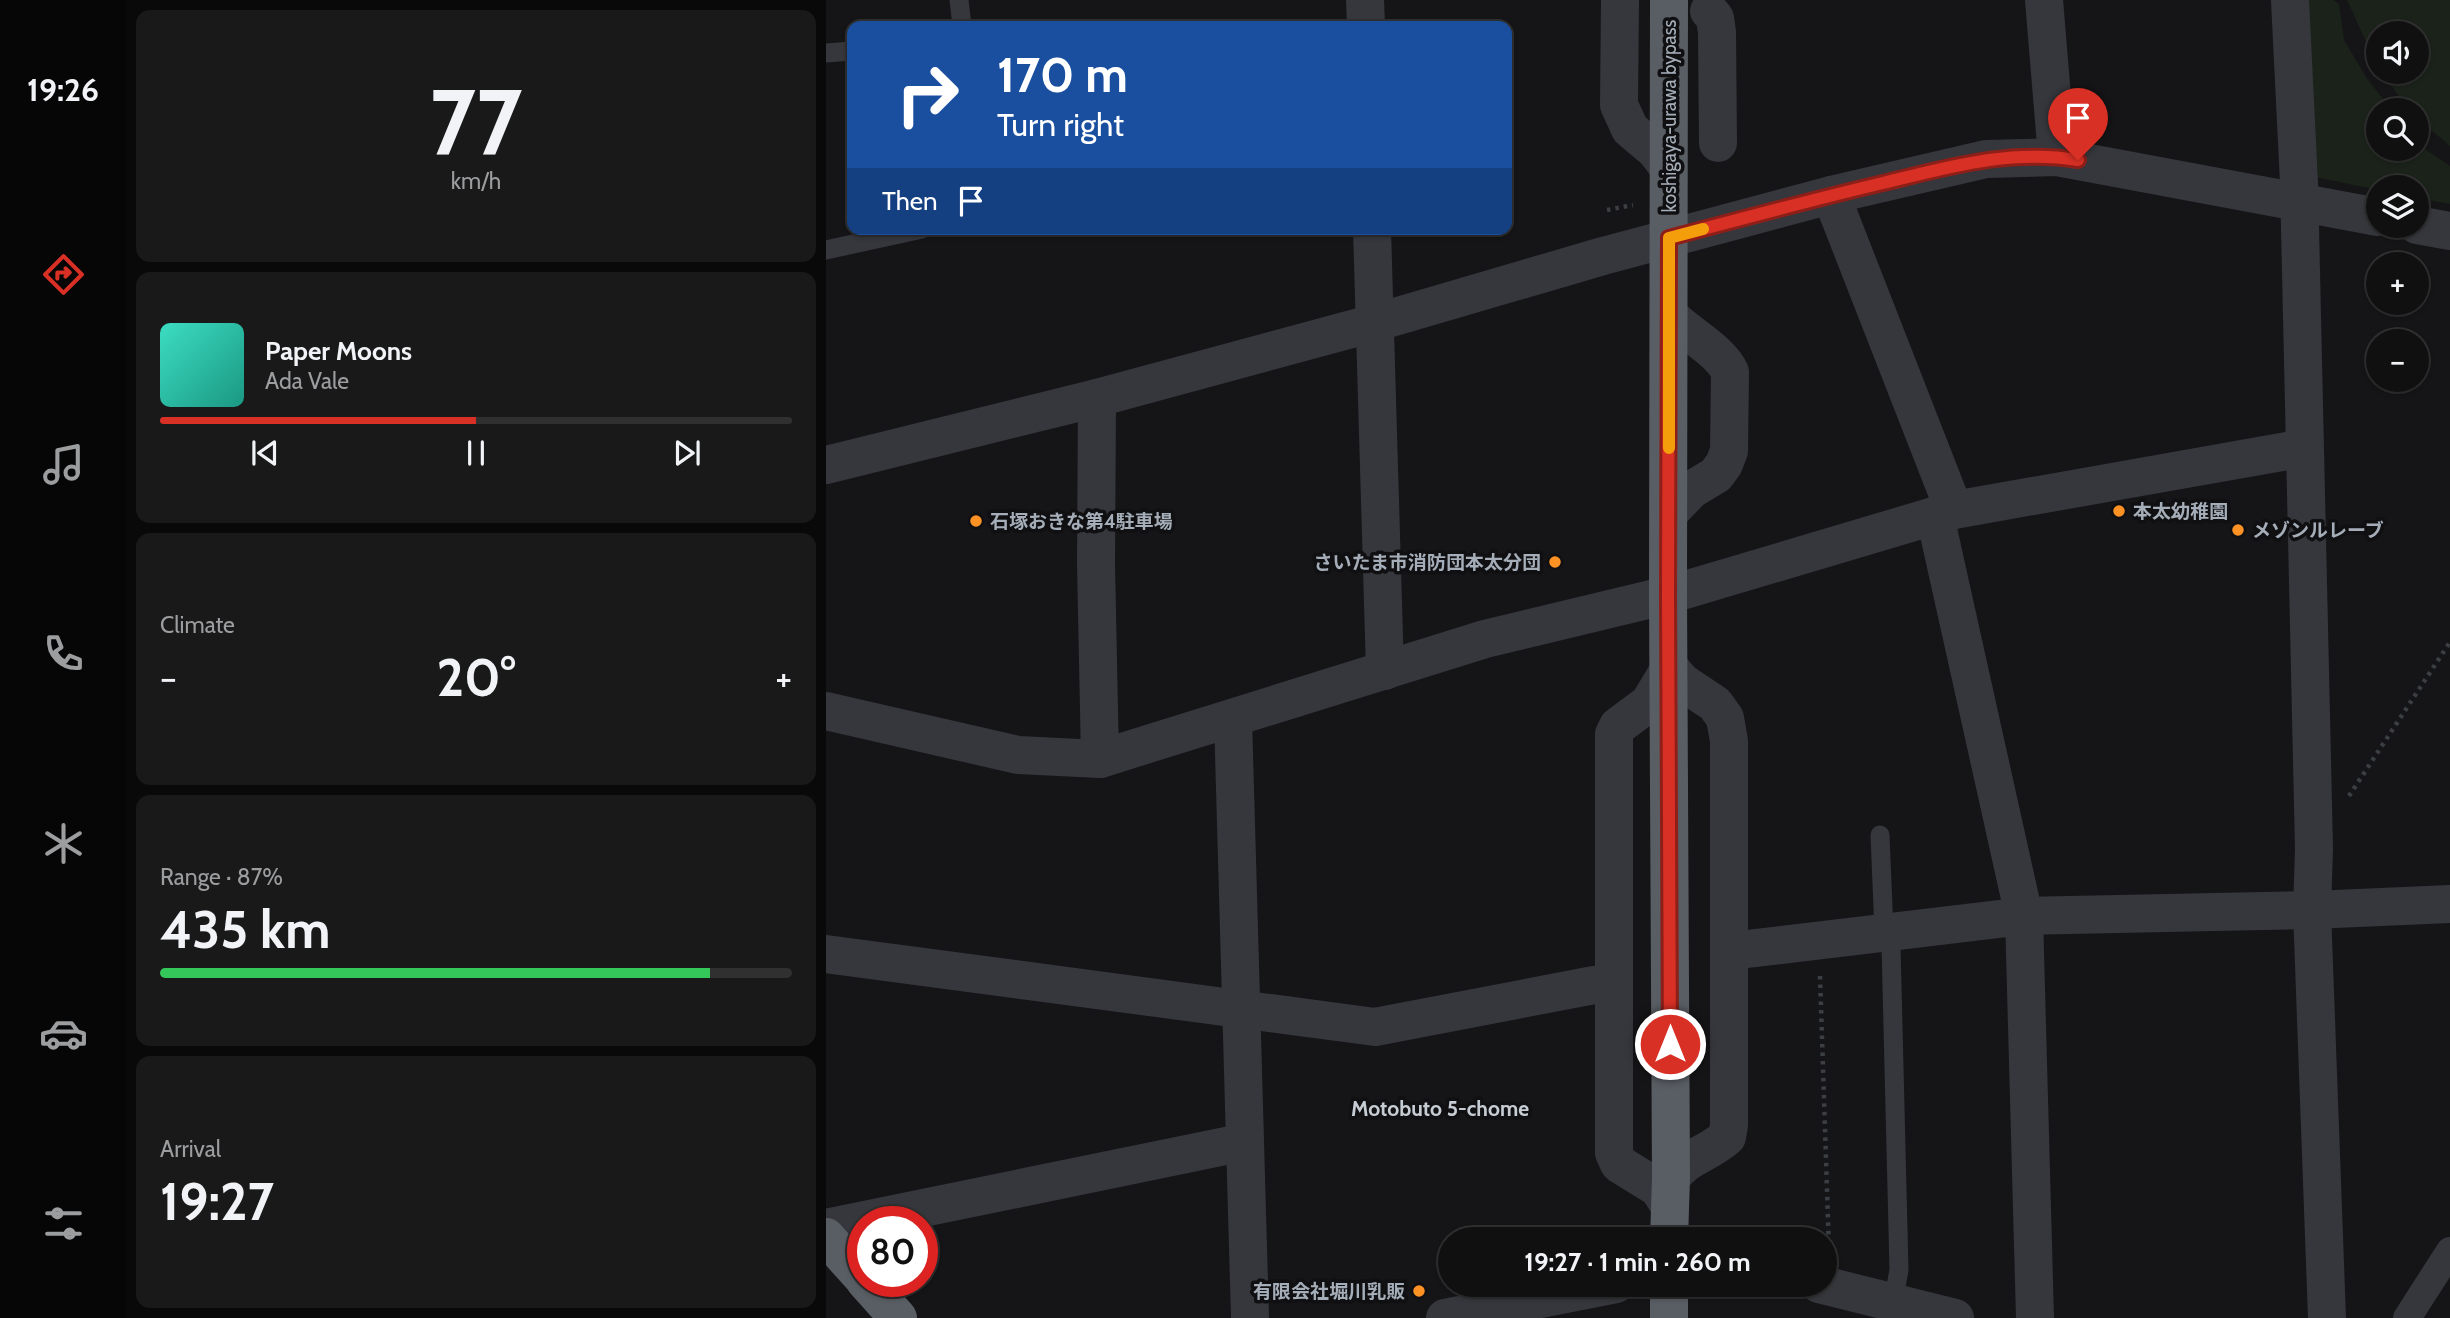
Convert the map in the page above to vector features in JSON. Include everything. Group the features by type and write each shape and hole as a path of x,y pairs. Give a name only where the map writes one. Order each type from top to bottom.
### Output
{"highway":[{"name":"koshigaya-urawa bypass","path":"1669,16 1668,595 1676,1214"},
{"path":"826,1237 847,1261"},
{"path":"879,1297 898,1318"},
{"path":"1669,1297 1669,1318"}],"street":[{"path":"1365,0 1366,21"},
{"path":"1620,0 1619,105 1630,129 1656,151 1668,167"},
{"path":"2044,0 2057,157"},
{"path":"2290,0 2299,201 2314,849 2312,910 2328,1318"},
{"path":"1669,16 1678,22 1711,6 1717,32 1718,143"},
{"path":"826,465 1097,398 1831,195 1986,159 2057,157 2366,215"},
{"path":"1831,195 1945,513 2024,916 2035,1318"},
{"path":"2429,227 2450,231"},
{"path":"1372,235 1385,671"},
{"path":"1669,315 1681,328 1726,362 1730,372 1729,451 1724,464 1716,475 1691,490 1669,513"},
{"path":"1097,398 1096,564 1100,760"},
{"path":"826,711 1018,755 1100,760 1485,639 1668,595 1945,513 2304,448"},
{"path":"1670,668 1682,682 1715,704 1725,718 1729,741 1727,1137 1717,1146 1681,1165 1676,1214 1658,1188 1619,1164 1614,1153 1614,734 1618,726 1648,703 1670,668"},
{"path":"1233,718 1250,1318"},
{"path":"1730,951 2024,916 2312,910 2450,904"},
{"path":"826,954 1375,1027 1594,985 1613,984"},
{"path":"826,1228 1245,1143"},
{"path":"2407,1318 2450,1251"},
{"path":"1837,1289 1955,1318"},
{"path":"1445,1318 1551,1297"}],"lane":[{"path":"959,0 961,21"},
{"path":"826,52 847,51"},
{"path":"826,250 895,235"},
{"path":"1880,835 1884,932 1891,945 1899,1270 1893,1303"}],"path":[{"path":"1607,209 1638,205"},
{"path":"2344,803 2450,642"},
{"path":"1795,943 1796,953 1820,951 1824,1227"},
{"path":"1676,1214 1714,1227"}],"shaded area":[{"path":"2306,0 2333,0 2339,4 2344,40 2366,77 2366,84 2371,84 2382,98 2366,98 2366,161 2429,161 2429,152 2450,166 2450,204 2429,200 2429,175 2366,175 2366,188 2310,176"},
{"path":"2347,0 2450,0 2450,146 2429,128 2429,98 2400,98 2390,84 2429,84 2429,21 2366,21 2366,42"}],"slow traffic":[{"path":"1669,448 1669,238 1703,229"}],"place":[{"name":"本太幼稚園","path":"2119,511"},
{"name":"石塚おきな第4駐車場","path":"976,521"},
{"name":"メゾンルレーブ","path":"2238,530"},
{"name":"さいたま市消防団本太分団","path":"1555,562"},
{"name":"有限会社堀川乳販","path":"1419,1291"}],"district":[{"name":"Motobuto 5-chome","path":"1440,1108"}],"route":[{"path":"1670,1044 1669,238 1831,195 1986,159 2057,157 2078,160"}]}
